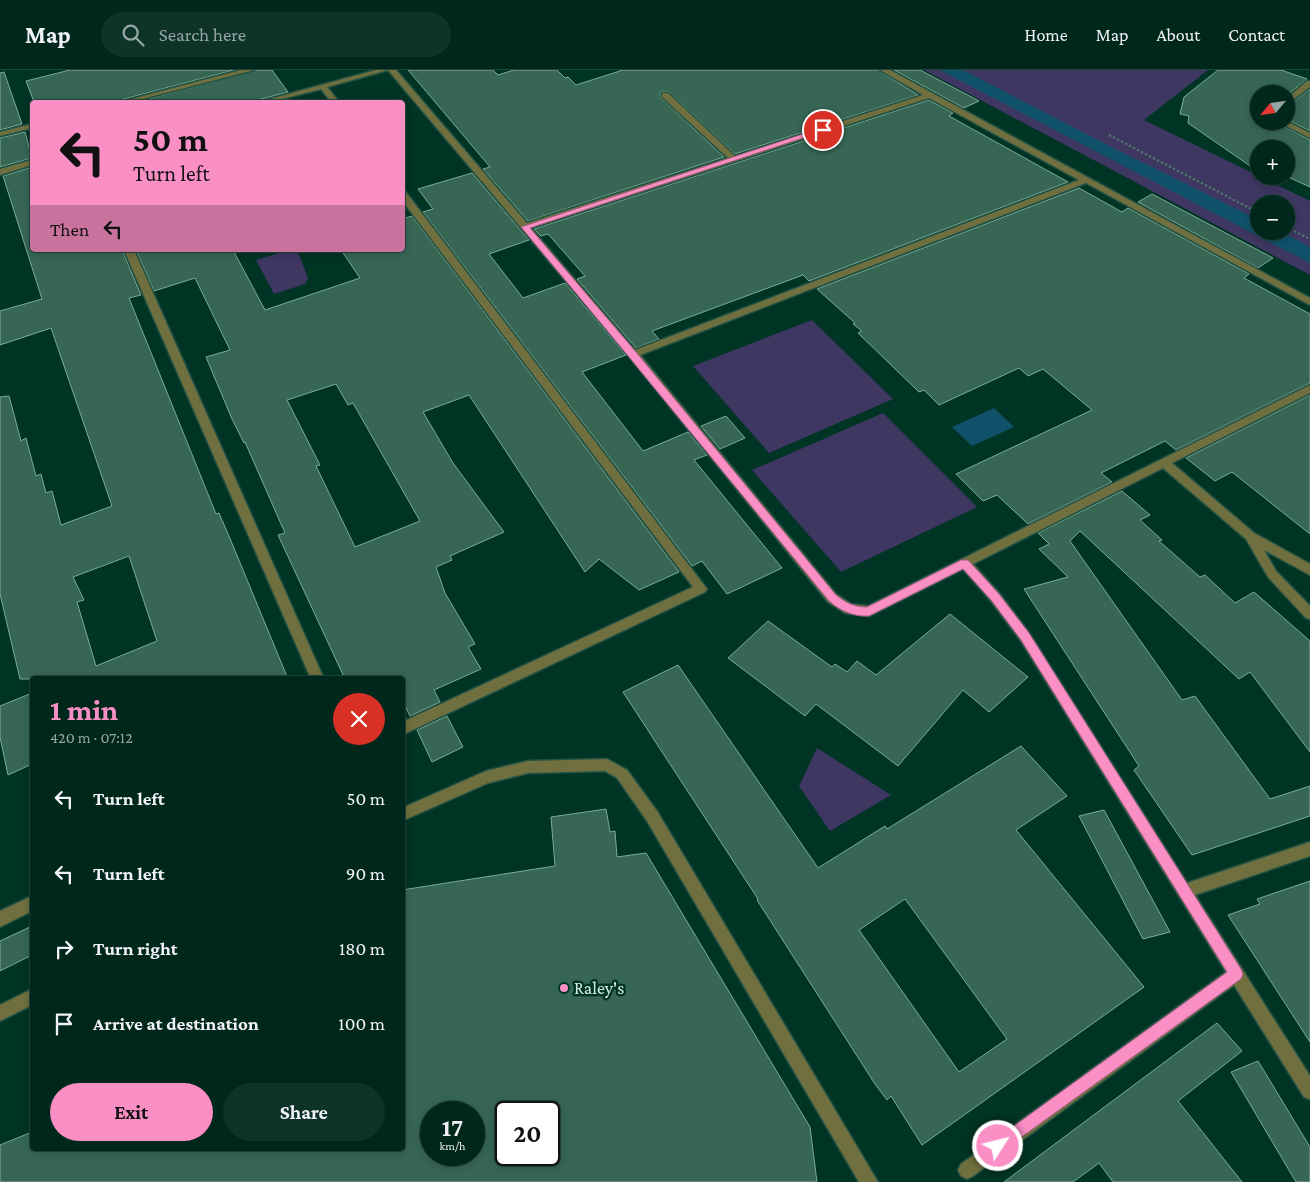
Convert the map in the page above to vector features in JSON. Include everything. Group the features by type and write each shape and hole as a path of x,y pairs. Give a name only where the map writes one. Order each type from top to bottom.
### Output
{"lane":[{"path":"132,100 250,70"},
{"path":"271,100 386,70"},
{"path":"392,70 633,354 832,598 840,605 859,612 869,611 1310,389"},
{"path":"884,70 1310,302"},
{"path":"1295,96 1310,83"},
{"path":"323,87 333,100"},
{"path":"665,95 734,159"},
{"path":"525,227 930,95"},
{"path":"0,134 30,126"},
{"path":"1295,128 1310,136"},
{"path":"0,172 30,164"},
{"path":"633,354 1087,180"},
{"path":"405,197 700,589 405,728"},
{"path":"130,252 317,676"},
{"path":"1165,463 1250,536 1310,570"},
{"path":"1250,536 1272,574 1310,614"},
{"path":"965,563 995,597 1025,636 1310,1091"},
{"path":"405,814 486,777 528,767 607,765 622,774 652,816 869,1182"},
{"path":"1184,891 1310,849"},
{"path":"0,919 30,904"},
{"path":"967,1170 1236,974"},
{"path":"0,1013 30,998"}],"path":[{"path":"1109,135 1250,208"},
{"path":"1295,232 1310,239"}],"shaded area":[{"path":"924,70 1208,70 1144,120 1250,172 1250,185 1277,185 1310,201 1310,275"},
{"path":"282,252 298,252 308,278 305,284 274,294 256,260"},
{"path":"812,320 893,399 769,453 693,366"},
{"path":"883,413 977,507 841,572 752,470"},
{"path":"817,748 891,795 830,831 799,786"}],"water":[{"path":"940,70 963,70 1113,148 1250,216 1250,232"},
{"path":"1295,239 1310,247 1310,263 1266,240"},
{"path":"994,408 1014,427 972,446 952,427"}],"building":[{"path":"70,70 234,70 120,100 33,100 26,81"},
{"path":"256,70 272,70 288,92 258,100 144,100"},
{"path":"408,70 493,70 498,75 514,70 557,70 576,85 623,70 878,70 918,95 735,154 669,92 662,91 660,93 661,98 724,157 528,221 483,169 490,167"},
{"path":"894,70 920,70 979,101 964,108"},
{"path":"1218,70 1281,70 1307,79 1295,89 1295,85 1250,85 1250,130 1291,130 1310,140 1310,187 1295,180 1295,140 1250,140 1250,166 1188,123 1189,116 1180,114 1184,97"},
{"path":"4,72 22,124 0,130 0,73"},
{"path":"1310,89 1310,131 1295,124 1295,100"},
{"path":"929,100 953,113 949,116 1068,182 809,281 803,275 652,331 659,339 636,348 577,279 585,276 548,234 541,236 534,229"},
{"path":"25,132 30,159 0,167 0,138"},
{"path":"30,168 30,252 123,252 141,295 129,298 216,514 219,513 287,676 30,676 30,679 20,679 0,594 0,397 9,396 21,441 26,438 36,476 41,474 46,493 52,491 61,525 112,506 51,328 0,345 0,311 42,299 3,176","holes":["129,556 157,641 96,666 77,602 84,600 73,577"]},
{"path":"472,173 529,240 489,254 523,298 565,283 626,355 582,372 643,451 688,432 707,455 694,460 782,568 727,594 702,561 692,566 423,212 433,209 418,189"},
{"path":"1079,188 1122,212 1128,208 1249,274 1244,278 1310,314 1310,383 1176,450 1165,441 1101,473 1112,482 1028,524 997,495 983,501 956,474 1092,410 1043,369 1028,376 1019,368 939,405 924,390 919,392 858,333 862,331 853,324 855,323 817,289"},
{"path":"1152,194 1273,258 1258,268 1138,202"},
{"path":"412,216 679,572 639,590 599,559 585,572 469,395 423,412 453,463 504,532 450,556 452,560 436,567 445,593 475,644 468,647 481,669 434,690 440,702 410,716 405,705 405,676 344,676 278,535 285,533 245,442 232,419 206,357 230,350 195,278 154,291 137,252 234,252 265,310 360,278 342,252 405,252 405,218","holes":["336,384 348,405 353,403 420,521 355,547 316,466 320,465 287,400"]},
{"path":"1310,395 1310,534 1232,472 1215,481 1186,458"},
{"path":"726,416 745,438 720,449 701,426"},
{"path":"1122,491 1150,515 1140,520 1162,540 1159,541 1200,577 1205,575 1235,603 1254,592 1310,641 1310,752 1250,672 1239,679 1080,531 1070,541 1182,700 1195,696 1270,799 1310,786 1310,816 1192,855 1134,770 1139,766 1024,589 1068,577 1039,549 1049,544 1038,533"},
{"path":"950,614 1028,677 989,712 963,690 898,766 816,704 805,716 728,658 768,621 832,667 835,664 847,672 857,661 876,675"},
{"path":"678,665 818,868 885,826 887,829 1021,746 1067,796 1016,830 1144,987 922,1145 891,1096 887,1100 875,1084 758,899 623,692","holes":["905,899 1007,1039 959,1072 859,930"]},
{"path":"30,694 30,765 8,775 0,737 0,706"},
{"path":"447,716 463,747 432,762 417,730"},
{"name":"Raley's","path":"606,809 610,832 615,831 617,857 646,853 810,1127 817,1182 0,1182 0,1145 30,1133 30,1151 405,1151 405,890 555,866 551,817"},
{"path":"1104,810 1170,932 1143,939 1079,816"},
{"path":"1310,881 1310,1042 1228,915 1260,904 1257,899"},
{"path":"30,927 30,956 0,971 0,941"},
{"path":"1217,1023 1242,1051 1178,1101 1242,1182 1113,1182 1099,1163 1073,1182 1004,1182"},
{"path":"1258,1061 1310,1147 1310,1182 1296,1182 1231,1072"}],"place":[{"name":"Raley's","path":"564,988"}],"route":[{"path":"823,130 525,227 633,354 832,598 840,605 859,612 869,611 965,563 995,597 1025,636 1236,974 998,1146"}]}
